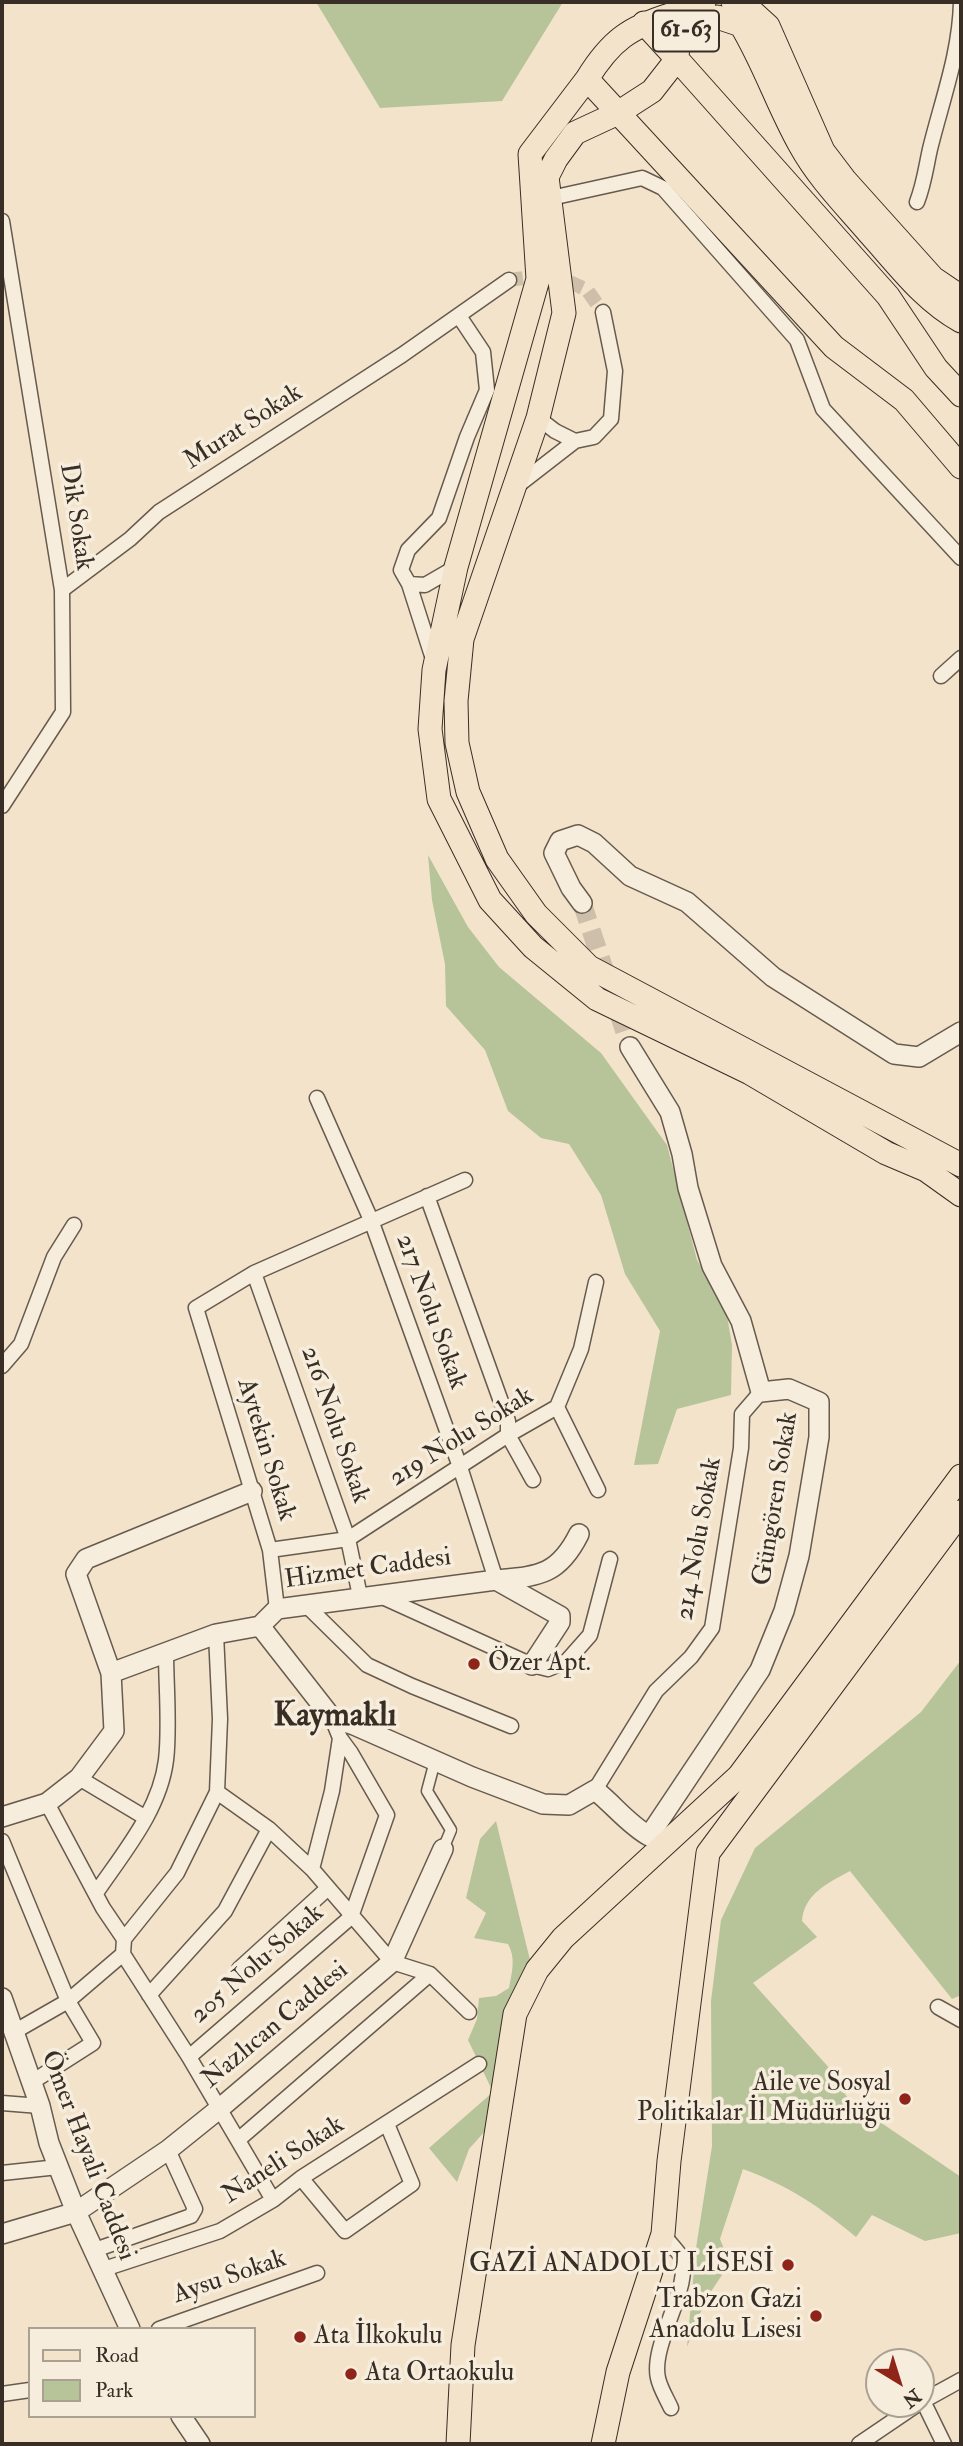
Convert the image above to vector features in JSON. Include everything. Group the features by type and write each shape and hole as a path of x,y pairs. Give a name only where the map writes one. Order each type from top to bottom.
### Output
{"main road":[{"name":"61-63","path":"587,79 600,57 619,39 644,23 705,2"},
{"name":"61-63","path":"733,2 746,6 768,26 824,152 845,180 933,278 961,297"},
{"name":"61-63","path":"618,113 652,91 677,59 678,42 690,25 718,17 741,25 757,51 799,144 822,178 920,291 944,312 961,321"},
{"name":"61-63","path":"644,23 888,296 936,368 961,395"},
{"path":"961,467 904,400 834,347 587,79 530,154 538,279 456,568 435,664 429,729 439,799 490,900 533,947 597,999 750,1073 886,1153 926,1170 961,1195"},
{"path":"618,113 575,133 547,177 564,313 538,418 462,639 456,701 457,743 468,792 497,859 536,914 589,967 961,1165"},
{"path":"458,2444 463,2345 515,2014 537,1969 563,1938 739,1776 961,1476"},
{"path":"603,2444 618,2372 663,2234 669,2161 708,1853 961,1512"}],"street":[{"path":"917,202 960,28 961,2"},
{"path":"551,198 642,178 663,188 797,340 823,410 961,558"},
{"name":"Dik Sokak","path":"2,221 62,590 62,712 2,806"},
{"name":"Murat Sokak","path":"62,590 130,539 159,512 402,355 509,281"},
{"path":"514,489 575,441 594,437 611,419 615,371 603,312"},
{"path":"435,664 410,583 401,570 408,550 439,518 467,437 487,390 483,352 459,316"},
{"path":"538,418 575,441"},
{"path":"410,583 425,585 456,568"},
{"path":"941,676 961,658"},
{"path":"582,903 571,888 554,853 560,841 579,835 594,843 630,876 687,902 773,977 894,1054 919,1057 961,1032"},
{"path":"630,1047 670,1112 688,1188 712,1266 741,1321 761,1392"},
{"name":"217 Nolu Sokak","path":"317,1098 371,1220 460,1467 496,1580"},
{"path":"254,1273 465,1180"},
{"path":"427,1196 508,1421 508,1434 533,1480"},
{"path":"2,1366 21,1344 54,1257 74,1225"},
{"name":"Aytekin Sokak","path":"254,1273 196,1308 270,1550 276,1609"},
{"name":"216 Nolu Sokak","path":"254,1273 368,1595"},
{"name":"219 Nolu Sokak","path":"270,1550 348,1539 508,1434 557,1407 581,1349 596,1282"},
{"name":"Güngören Sokak","path":"595,1790 612,1803 635,1828 649,1836 760,1670 784,1611 799,1556 819,1437 820,1402 789,1389 761,1392"},
{"name":"214 Nolu Sokak","path":"595,1790 656,1691 691,1657 712,1628 741,1448 742,1414 761,1392"},
{"path":"557,1407 598,1490"},
{"path":"2,1817 47,1803 79,1778 114,1731 111,1673 76,1574 86,1559 252,1490"},
{"name":"Hizmet Caddesi","path":"260,1626 276,1609 368,1595 536,1576 558,1564 579,1534"},
{"path":"368,1595 532,1665 548,1669 567,1661 590,1634 610,1559"},
{"path":"496,1580 559,1616 560,1622 532,1665"},
{"path":"306,1605 367,1665 511,1726"},
{"path":"111,1673 216,1633 260,1626 332,1718 355,1725 543,1804 569,1805 595,1790"},
{"path":"12,2033 68,2001 124,1946 177,1873 217,1792 220,1719 216,1633"},
{"path":"96,1893 146,1818 159,1788 166,1761 166,1652"},
{"name":"205 Nolu Sokak","path":"189,2057 351,1917 387,1815 340,1738 332,1718"},
{"path":"312,1869 332,1791 340,1738"},
{"name":"Nazlıcan Caddesi","path":"2,2234 76,2212 168,2150 392,1962 451,1830 427,1791 436,1761"},
{"path":"79,1778 146,1818"},
{"path":"217,1792 269,1829 312,1869 392,1962 430,1974 470,2012"},
{"path":"47,1803 149,1995 189,2057 273,2200"},
{"path":"149,1995 225,1911 269,1829"},
{"path":"2,1841 68,2001 93,2043 32,2082"},
{"path":"239,1969 327,1888"},
{"path":"238,2140 430,1974"},
{"name":"Ömer Hayali Caddesi","path":"2,1998 12,2033 40,2106 58,2167 92,2251 129,2327"},
{"path":"938,2007 961,2020"},
{"name":"Naneli Sokak","path":"101,2270 220,2231 273,2200 301,2178 480,2064"},
{"path":"2,2103 40,2106"},
{"path":"301,2178 345,2231 412,2184 387,2124"},
{"path":"92,2251 191,2216 195,2209 168,2150"},
{"path":"2,2173 58,2167"},
{"path":"663,2234 681,2258 681,2289 659,2350 657,2377 671,2408"},
{"name":"Aysu Sokak","path":"165,2327 317,2273"},
{"path":"935,2394 961,2380"},
{"path":"2,2394 28,2390"},
{"path":"182,2418 200,2444"},
{"path":"859,2444 897,2418"},
{"path":"930,2418 944,2444"}],"green space":[{"path":"316,2 563,2 502,101 380,108"},
{"path":"428,855 468,927 499,967 601,1053 667,1145 697,1260 726,1310 732,1345 731,1395 677,1409 658,1464 634,1465 660,1331 625,1274 601,1195 569,1144 541,1138 508,1111 485,1050 446,1006 445,964 432,900"},
{"path":"961,1660 961,1995 952,1999 850,1871 818,1890 807,1903 802,1921 817,1937 753,1983 849,2090 845,2094 852,2103 961,2177 961,2233 925,2241 872,2215 856,2237 803,2198 775,2182 743,2169 720,2239 730,2263 706,2299 687,2347 696,2248 712,2146 711,2001 721,1920 755,1848 921,1712"},
{"path":"496,1821 530,1960 505,2016 496,2095 486,2130 469,2149 457,2182 429,2148 493,2092 468,2040 477,2019 479,1998 496,1996 509,1988 512,1971 513,1960 508,1944 474,1938 486,1913 466,1898 480,1839"}],"tunnel":[{"path":"509,280 552,274 587,290 603,312"},
{"path":"582,903 630,1047"}],"place":[{"name":"Özer Apt.","path":"474,1664"},
{"name":"Aile ve Sosyal Politikalar İl Müdürlüğü","path":"905,2099"},
{"name":"GAZİ ANADOLU LİSESİ","path":"788,2265"},
{"name":"Trabzon Gazi Anadolu Lisesi","path":"816,2316"},
{"name":"Ata İlkokulu","path":"300,2337"},
{"name":"Ata Ortaokulu","path":"351,2374"}],"district":[{"name":"Kaymaklı","path":"335,1718"}]}
